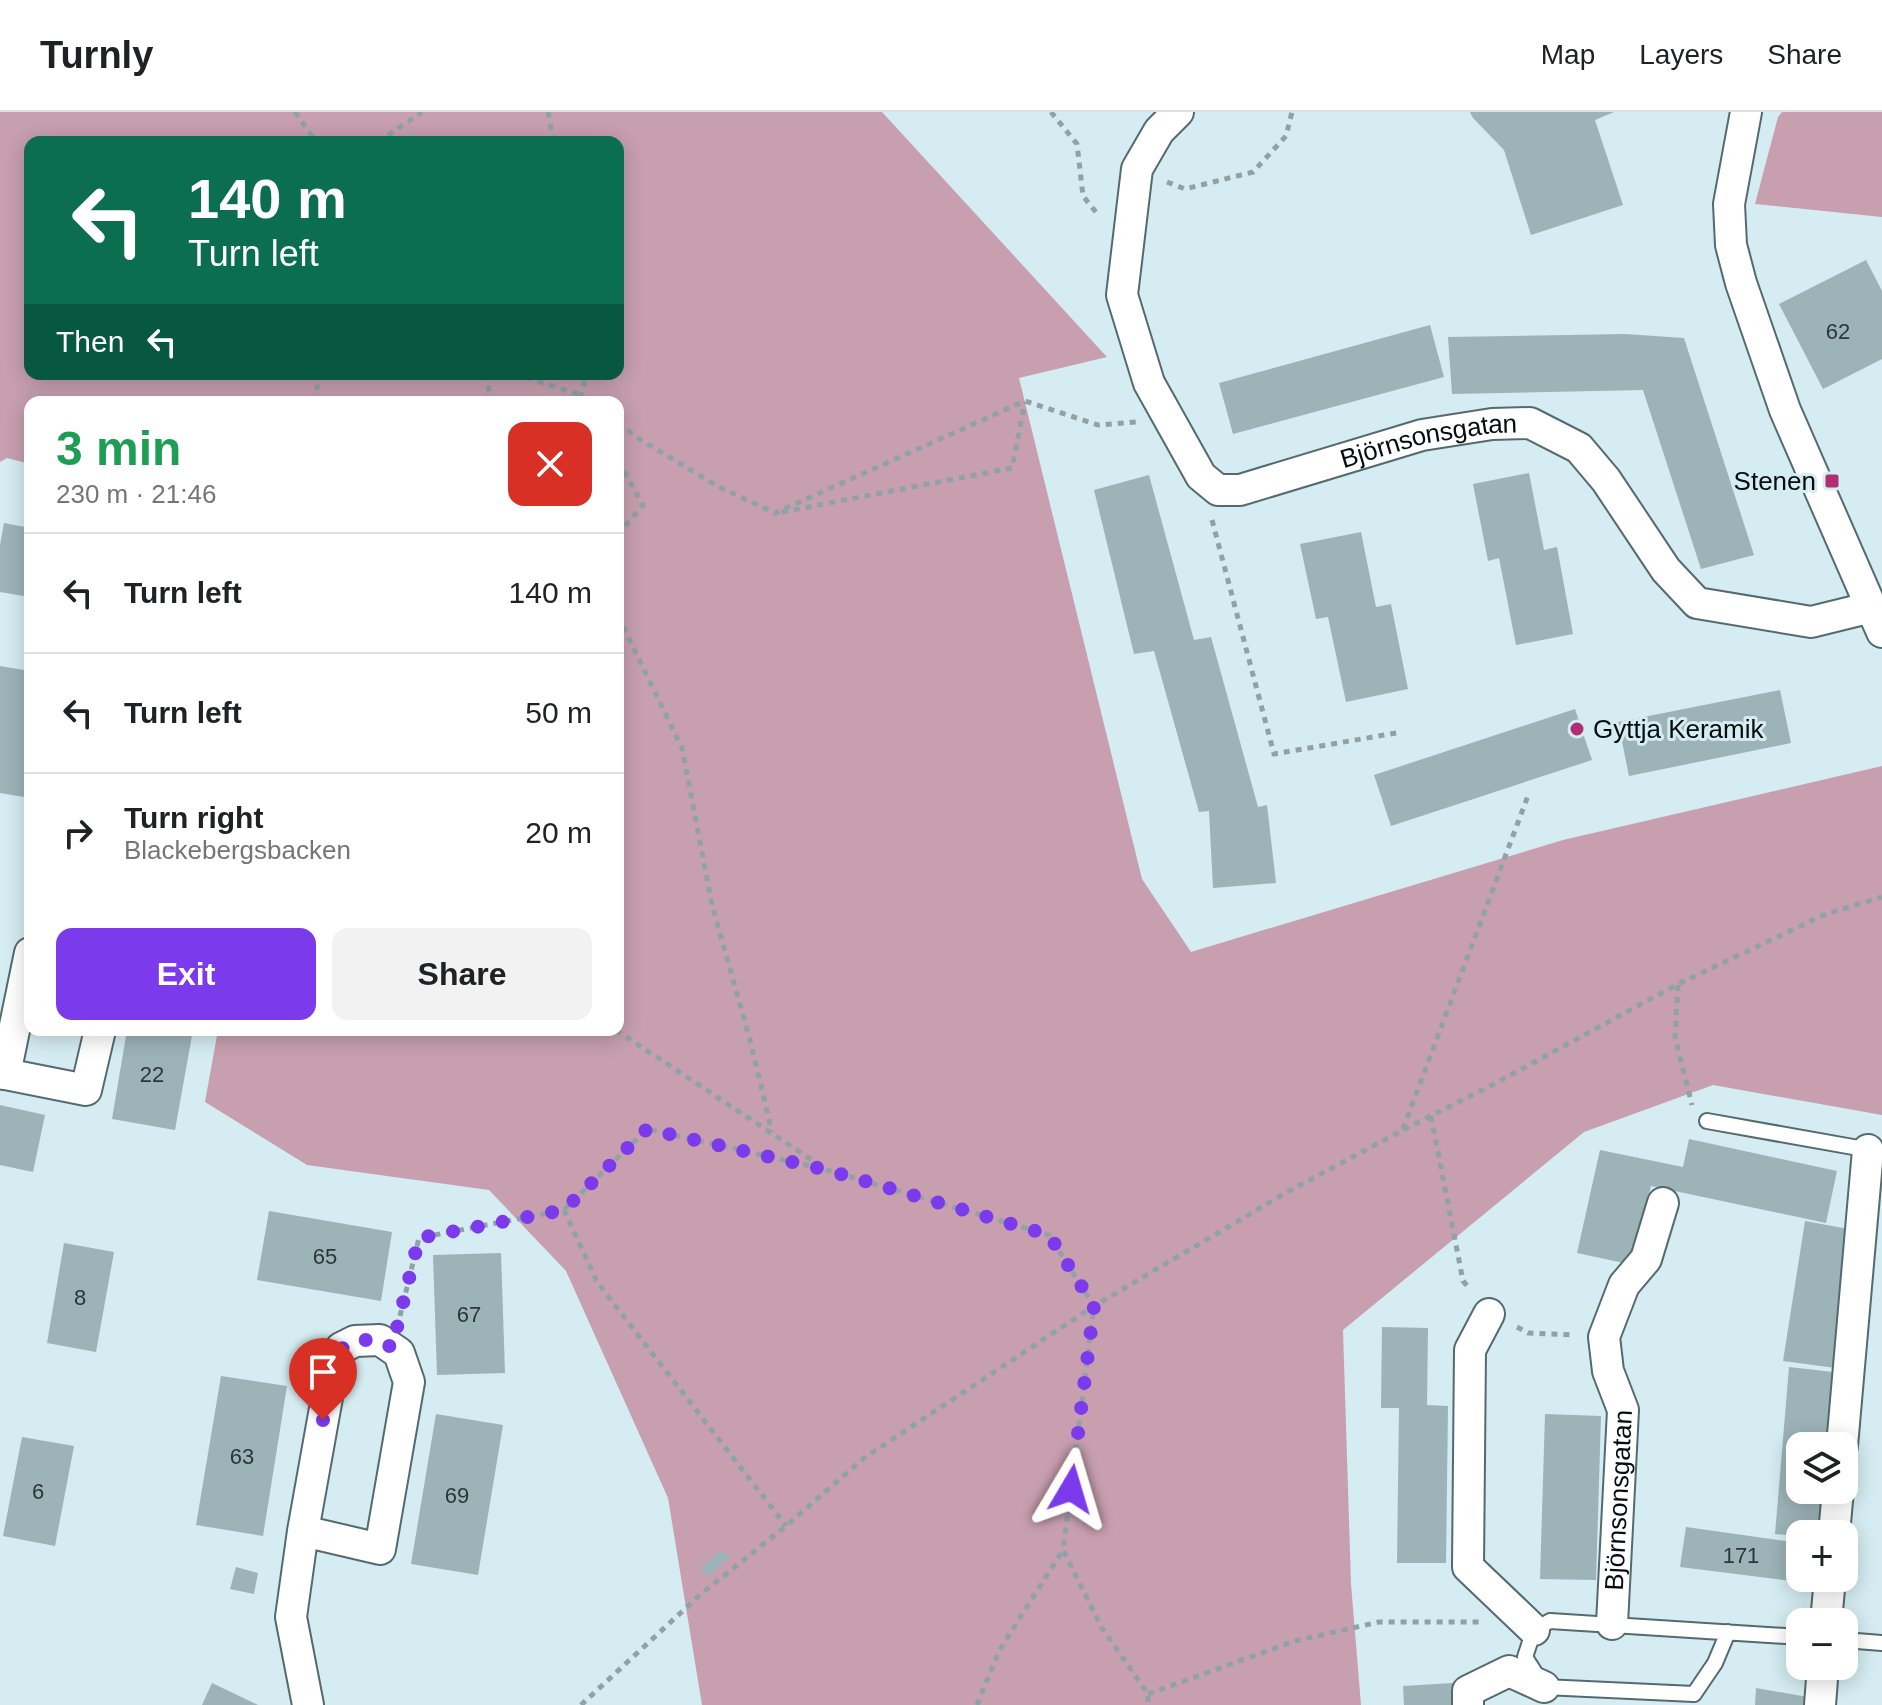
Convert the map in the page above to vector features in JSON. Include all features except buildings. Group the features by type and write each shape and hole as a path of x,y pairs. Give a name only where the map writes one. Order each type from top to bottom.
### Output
{"street":[{"path":"1178,112 1159,131 1137,169 1122,295 1149,383 1201,476"},
{"name":"Björnsonsgatan","path":"1201,476 1218,490 1240,490 1422,435 1492,424 1530,423 1579,448 1606,480 1666,570 1697,603 1811,622 1877,619 1785,410 1731,245 1729,204 1746,112"},
{"path":"24,979 2,1073 86,1090 99,1036"},
{"path":"1844,1432 1875,1150"},
{"name":"Björnsonsgatan","path":"1612,1624 1623,1410 1608,1371 1604,1337 1624,1285 1646,1259 1663,1203"},
{"path":"1489,1314 1470,1350 1468,1567 1534,1630"},
{"path":"303,1531 380,1549 409,1382 399,1353 380,1340 355,1341 341,1348 333,1364 303,1531 291,1617 308,1705"},
{"path":"1468,1705 1468,1691 1509,1671 1544,1687"},
{"path":"1820,1705 1822,1680"}],"lane":[{"path":"1707,1121 1875,1150"},
{"name":"Björnsonsgatan","path":"1534,1630 1550,1621 1786,1636"},
{"path":"1534,1630 1525,1657 1544,1687 1694,1694 1715,1663 1728,1632"},
{"path":"1858,1641 1882,1643"}],"path":[{"path":"295,112 312,136"},
{"path":"387,136 422,112"},
{"path":"548,112 553,136"},
{"path":"1051,112 1077,144 1083,196 1127,251"},
{"path":"1137,169 1185,189 1253,172 1286,136 1292,112"},
{"path":"534,380 581,395 585,380"},
{"path":"775,513 1025,401 1098,425 1170,418"},
{"path":"624,427 719,487 775,513 1012,468 1025,401"},
{"path":"624,472 643,505 624,527"},
{"path":"1201,476 1274,754 1402,732"},
{"path":"624,628 682,748 712,905 772,1133"},
{"path":"1403,1130 1529,793"},
{"path":"581,1705 701,1594 864,1458 1094,1306 1289,1191 1678,984 1826,914 1882,897"},
{"path":"1678,984 1675,1037 1693,1109 1707,1121"},
{"path":"624,1035 827,1170"},
{"path":"1431,1116 1463,1281 1489,1314 1528,1333 1604,1337"},
{"path":"392,1348 419,1238 564,1210 647,1129 827,1170 1049,1235 1094,1306 1063,1550 999,1651 977,1705"},
{"path":"564,1210 597,1282 786,1526"},
{"path":"1063,1550 1102,1628 1148,1694 1148,1705"},
{"path":"1148,1694 1295,1641 1379,1622 1483,1622"}],"shaded area":[{"path":"0,112 882,112 1107,357 1019,378 1142,879 1191,952 1563,840 1882,766 1882,1115 1713,1085 1584,1132 1343,1330 1351,1584 1361,1705 702,1705 668,1498 566,1271 489,1190 307,1165 205,1102 217,1036 624,1036 624,396 24,396 24,462 7,458 0,462"},
{"path":"1782,112 1882,112 1882,217 1755,204 1778,117"}],"place":[{"name":"Stenen","path":"1832,481"},
{"name":"Gyttja Keramik","path":"1577,729"}],"route":[{"path":"323,1420 333,1364 341,1348 355,1341 380,1340 392,1348 419,1238 564,1210 647,1129 827,1170 1049,1235 1094,1306 1071,1489"}]}
